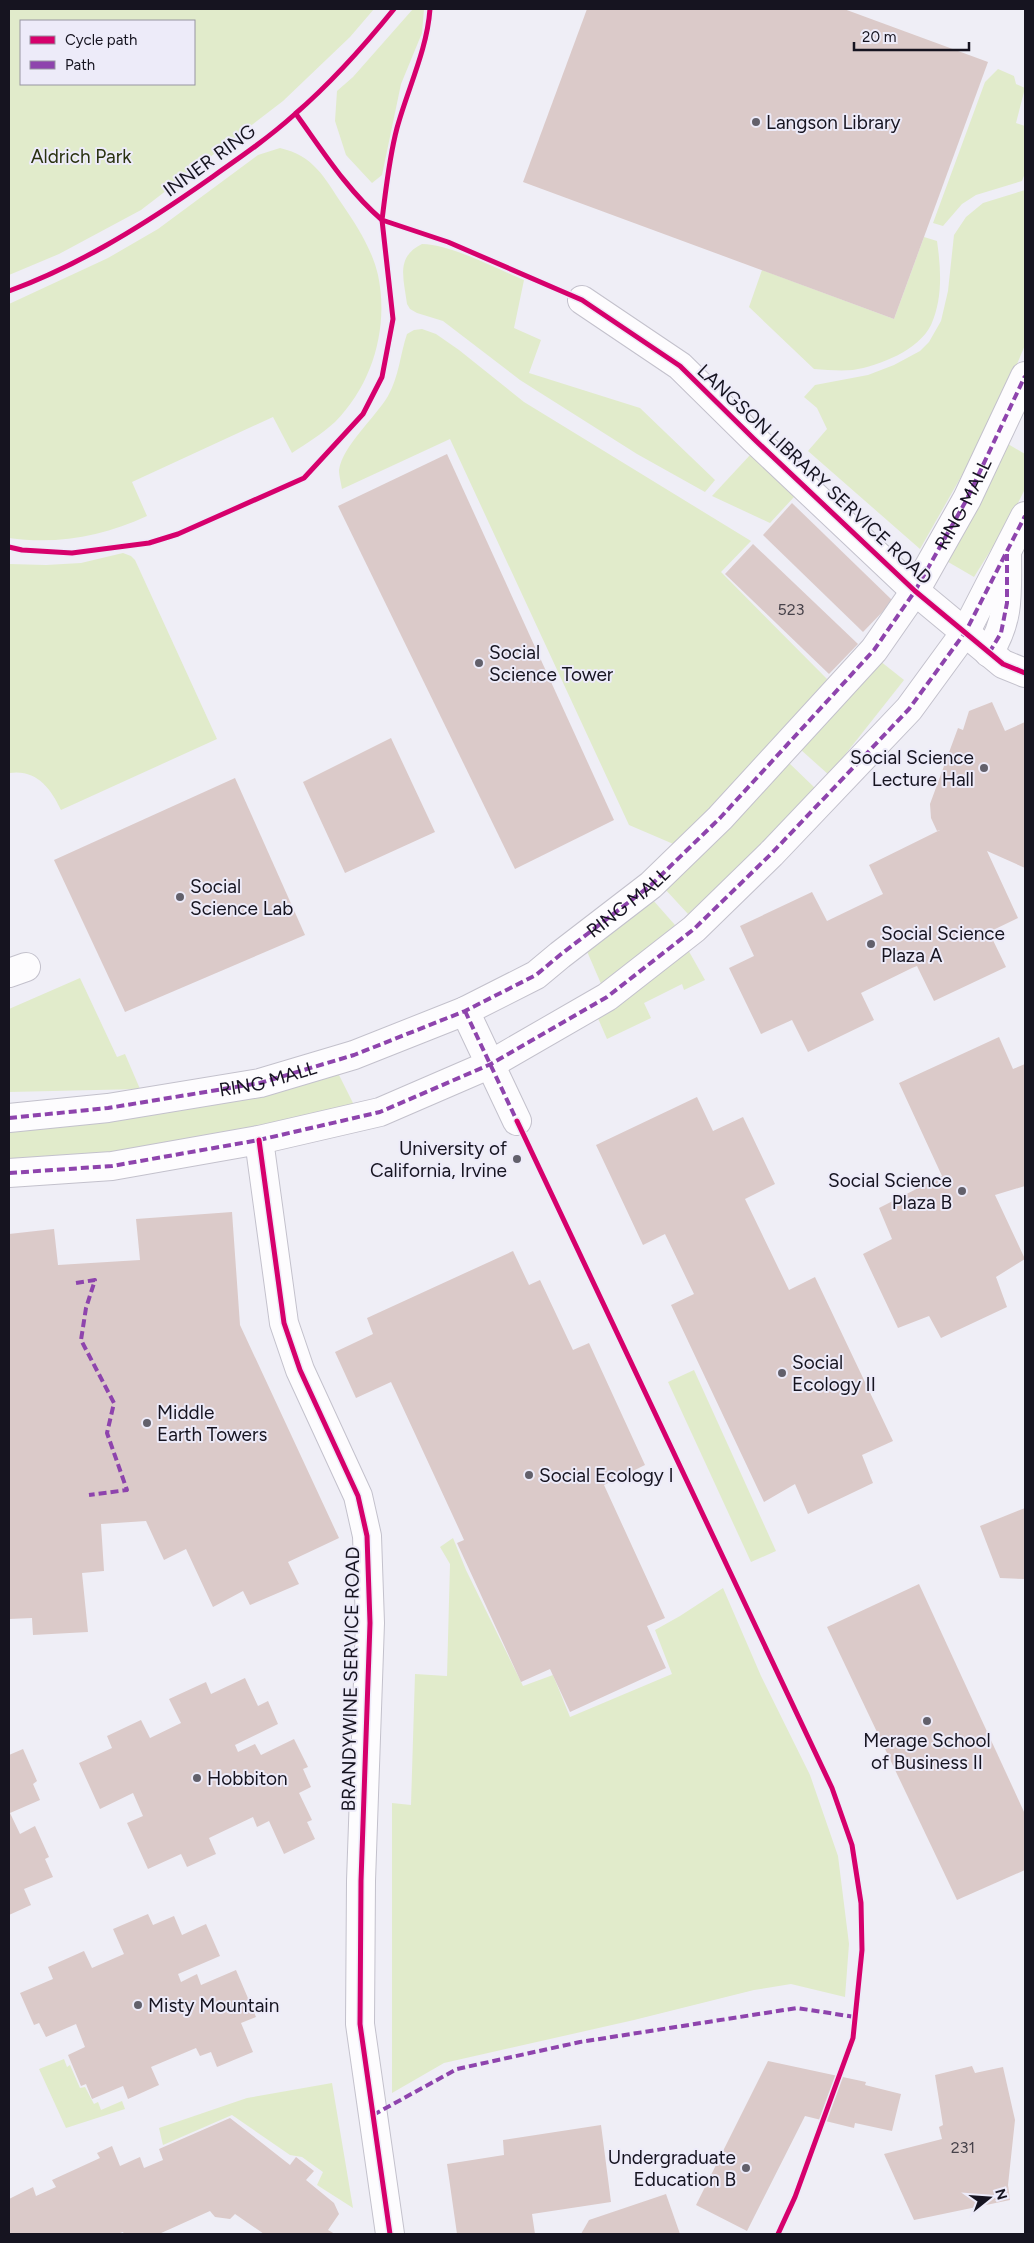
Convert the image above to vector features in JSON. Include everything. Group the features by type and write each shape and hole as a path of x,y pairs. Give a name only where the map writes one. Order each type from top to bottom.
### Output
{"street":[{"name":"LANGSON LIBRARY SERVICE ROAD","path":"582,300 680,366 754,440 915,590 1003,664 1025,674"},
{"name":"RING MALL","path":"9,1118 108,1108 260,1083 354,1055 465,1011 536,975 560,954 651,886 720,818 874,650 915,590 967,499 1025,376"},
{"path":"9,1173 112,1166 259,1140 380,1112 491,1064 607,997 694,929 771,854 909,709 966,632 1025,516"},
{"path":"989,653 1001,634 1007,603 1007,552"},
{"path":"465,1011 517,1121"},
{"name":"BRANDYWINE SERVICE ROAD","path":"259,1140 284,1323 300,1370 358,1496 367,1536 370,1623 361,1881 360,2024 390,2234"}],"green space":[{"name":"Aldrich Park","path":"9,9 374,9 350,37 283,101 141,210 59,254 9,275"},
{"path":"413,9 424,9 422,33 401,84 382,175 372,183 346,155 335,121 337,91 353,77"},
{"path":"998,69 1014,76 1016,84 1025,88 1016,123 1025,126 1025,173 1022,181 976,195 962,204 943,226 933,223 985,82"},
{"path":"280,148 302,156 317,169 363,238 372,256 378,275 381,315 375,354 359,390 348,407 335,422 292,453 273,417 132,482 147,516 131,523 97,534 80,537 45,540 9,538 9,304 108,258 158,229 258,155"},
{"path":"1025,190 1025,345 1010,381 966,468 920,549 808,451 827,429 817,408 804,397 815,385 868,375 894,365 920,351 929,342 941,321 948,291 954,235 966,217 983,203"},
{"path":"924,237 937,241 940,283 935,315 925,334 917,342 886,361 853,370 814,369 749,307 762,270 894,319"},
{"path":"422,244 459,252 524,280 514,328 541,340 529,373 640,408 715,480 705,492 637,454 520,380 443,321 410,309 407,304 403,270 408,255 413,249"},
{"path":"422,329 436,334 459,350 524,402 751,541 721,572 830,682 678,846 629,825 450,439 342,489 339,470 347,451 388,396 397,373 407,334 414,330"},
{"path":"1008,444 1025,454 1025,489 1009,521 974,577 943,559"},
{"path":"751,454 794,497 770,523 712,496"},
{"path":"123,553 135,560 217,739 61,810 52,794 41,781 19,772 9,773 9,564 46,565 81,563"},
{"path":"875,657 904,680 829,775 800,749"},
{"path":"788,762 815,788 750,857 688,914 664,888 745,812"},
{"path":"652,899 675,925 602,986 586,949"},
{"path":"687,948 705,980 684,990 682,984 644,1003 651,1018 607,1039 597,1016"},
{"path":"80,978 117,1057 125,1054 140,1089 9,1092 9,1009"},
{"path":"338,1073 355,1107 218,1137 80,1158 9,1162 9,1126"},
{"path":"694,1370 776,1551 751,1562 668,1382"},
{"path":"453,1538 466,1570 523,1686 553,1675 570,1717 672,1674 655,1630 723,1588 761,1676 810,1775 838,1856 849,1944 845,1997 791,1984 754,1990 634,2020 444,2063 392,2093 392,1803 411,1805 415,1674 447,1676 450,1564 440,1547"},
{"path":"64,2059 67,2067 70,2065 80,2088 85,2087 94,2104 98,2102 101,2110 122,2101 125,2109 66,2128 39,2069"},
{"path":"332,2083 353,2208 317,2185 323,2172 302,2157 290,2155 232,2115 163,2145 159,2128 247,2098"}],"building":[{"name":"Langson Library","path":"587,9 844,9 988,62 894,319 523,182"},
{"name":"Social Science Tower","path":"447,454 614,820 515,869 338,506"},
{"path":"792,503 893,601 863,632 763,535"},
{"path":"753,544 858,644 829,674 725,574"},
{"name":"Social Science Plaza A","path":"992,702 1005,731 1025,722 1025,868 987,851 1018,918 989,932 1006,967 934,1001 917,966 912,968 861,993 874,1020 808,1052 792,1020 761,1034 729,968 754,956 740,926 812,892 827,921 883,894 869,865 940,830 937,831 931,818 930,804 958,728 963,730 969,711"},
{"path":"391,738 435,832 345,873 303,782"},
{"name":"Social Science Lab","path":"235,778 305,935 125,1012 54,860"},
{"name":"Social Science Plaza B","path":"999,1037 1013,1069 1025,1064 1025,1186 995,1195 1025,1259 996,1277 1007,1307 941,1338 929,1316 898,1328 863,1254 892,1239 879,1208 942,1176 899,1083"},
{"name":"Social Ecology II","path":"697,1097 713,1131 743,1117 775,1184 745,1199 789,1290 815,1277 893,1441 862,1455 873,1483 808,1514 795,1484 764,1502 671,1305 694,1294 665,1234 643,1245 596,1145"},
{"name":"Middle Earth Towers","path":"232,1212 240,1325 339,1538 288,1562 299,1584 250,1605 243,1591 213,1607 186,1549 164,1560 146,1521 101,1524 104,1571 82,1573 88,1632 33,1635 32,1618 9,1619 9,1234 54,1229 58,1265 140,1260 136,1219"},
{"name":"Social Ecology I","path":"513,1251 529,1285 540,1280 573,1350 589,1343 645,1465 604,1485 665,1618 647,1626 666,1668 570,1712 550,1669 521,1682 457,1543 464,1540 391,1382 356,1398 335,1352 373,1334 367,1318"},
{"path":"1025,1508 1025,1579 1000,1578 980,1526"},
{"name":"Merage School of Business II","path":"919,1584 1025,1814 1025,1870 957,1900 827,1627"},
{"name":"Hobbiton","path":"245,1678 258,1706 268,1701 278,1724 235,1745 238,1752 255,1744 261,1755 294,1739 308,1767 303,1769 311,1787 299,1793 312,1820 307,1822 315,1839 284,1854 269,1821 257,1827 253,1817 209,1838 216,1854 187,1867 181,1854 148,1869 127,1823 143,1816 133,1793 100,1809 79,1763 112,1748 107,1736 141,1720 150,1738 181,1723 169,1699 206,1682 211,1694"},
{"path":"23,1749 37,1781 33,1784 40,1800 10,1813 20,1834 35,1826 49,1857 45,1859 53,1877 24,1889 31,1905 9,1915 9,1755"},
{"name":"Misty Mountain","path":"148,1914 153,1925 174,1916 182,1935 206,1924 220,1956 178,1974 181,1982 197,1974 201,1985 236,1970 256,2017 241,2023 253,2052 217,2067 211,2052 200,2056 196,2048 151,2067 159,2085 128,2099 123,2086 92,2099 86,2084 81,2086 68,2055 85,2047 76,2024 46,2037 39,2023 34,2025 20,1993 53,1979 48,1967 84,1951 92,1968 124,1954 113,1929"},
{"name":"Undergraduate Education B","path":"768,2061 866,2082 865,2085 901,2094 892,2131 855,2123 854,2128 805,2116 747,2231 696,2205"},
{"path":"972,2066 975,2073 1003,2067 1015,2120 1008,2185 1010,2200 914,2220 884,2154 942,2139 939,2127 943,2125 935,2075"},
{"path":"230,2118 290,2165 296,2157 314,2171 306,2180 334,2203 339,2214 328,2230 335,2234 264,2234 235,2214 230,2219 215,2217 210,2211 159,2234 124,2234 123,2232 117,2234 9,2234 9,2199 33,2187 36,2196 56,2187 52,2180 100,2158 97,2153 112,2146 120,2166 140,2157 144,2168 163,2160 159,2149"},
{"path":"601,2125 611,2202 532,2214 535,2234 457,2234 447,2164 504,2155 503,2140"},
{"path":"666,2194 680,2234 581,2234 589,2220"}],"marked path":[{"path":"9,1118 108,1108 260,1083 354,1055 465,1011 536,975 651,885 720,818 874,650 915,591 967,499 1025,376"},
{"path":"9,1173 112,1166 259,1140 380,1112 491,1064 607,997 694,929 771,854 909,709 966,631 1025,516"},
{"path":"989,653 1001,633 1007,603 1007,554"},
{"path":"465,1011 517,1121"},
{"path":"76,1283 95,1280 86,1308 81,1340 114,1403 107,1433 127,1490 89,1495"},
{"path":"373,2115 457,2069 580,2042 797,2008 855,2017"}],"cycle path":[{"name":"INNER RING","path":"9,291 58,271 128,233 246,153 283,124 321,90 394,9"},
{"path":"430,9 421,54 394,139 382,220 448,242 582,300 680,366 754,439 915,591 1003,664 1025,673"},
{"path":"9,547 22,550 72,553 149,543 178,534 304,478 363,414 382,377 393,319 382,220 346,183 296,114"},
{"path":"517,1121 832,1788 852,1845 861,1903 862,1950 853,2038 795,2197 778,2234"},
{"path":"259,1140 284,1323 300,1370 358,1496 367,1536 370,1623 361,1881 360,2024 390,2234"}],"place":[{"name":"Langson Library","path":"756,122"},
{"name":"Social Science Tower","path":"479,663"},
{"name":"Social Science Lecture Hall","path":"984,768"},
{"name":"Social Science Lab","path":"180,897"},
{"name":"Social Science Plaza A","path":"871,944"},
{"name":"University of California, Irvine","path":"517,1159"},
{"name":"Social Science Plaza B","path":"962,1191"},
{"name":"Social Ecology II","path":"782,1373"},
{"name":"Middle Earth Towers","path":"147,1423"},
{"name":"Social Ecology I","path":"529,1475"},
{"name":"Merage School of Business II","path":"927,1721"},
{"name":"Hobbiton","path":"197,1778"},
{"name":"Misty Mountain","path":"138,2005"},
{"name":"Undergraduate Education B","path":"746,2168"}]}
